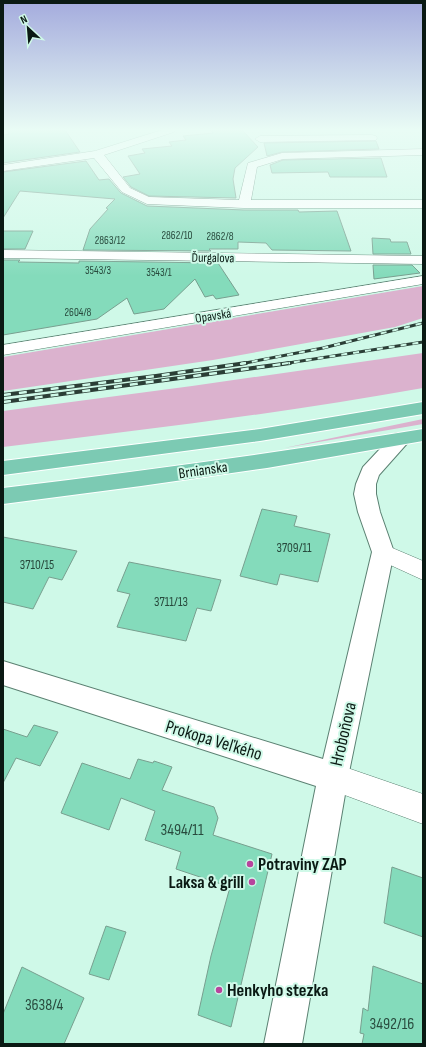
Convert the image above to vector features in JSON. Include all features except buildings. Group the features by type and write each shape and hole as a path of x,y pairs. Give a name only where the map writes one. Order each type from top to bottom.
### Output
{"main road":[{"name":"Brnianska","path":"3,468 252,436 394,414 423,408"},
{"name":"Brnianska","path":"3,496 149,478 423,435"}],"street":[{"path":"117,179 126,190 147,200 167,202 244,204 423,204"},
{"path":"244,204 249,179"},
{"name":"Ďurgalova","path":"3,254 423,260"},
{"name":"Opavská","path":"3,350 423,280"},
{"path":"401,439 370,472 366,484 365,494 369,512 383,552 423,571"},
{"name":"Hroboňova","path":"283,1044 332,777 344,730 383,552"},
{"name":"Prokopa Veľkého","path":"3,673 332,777 423,810"}],"shaded area":[{"path":"423,286 423,318 395,327 213,360 3,391 3,357"},
{"path":"423,353 423,388 266,413 3,447 3,411"},
{"path":"423,419 423,424 284,448"}],"railway":[{"path":"243,363 323,348 423,323"},
{"path":"282,364 423,342"},
{"path":"3,395 243,363"},
{"path":"3,402 290,363"}],"place":[{"name":"Potraviny ZAP","path":"250,864"},
{"name":"Laksa & grill","path":"252,882"},
{"name":"Henkyho stezka","path":"219,990"}]}
